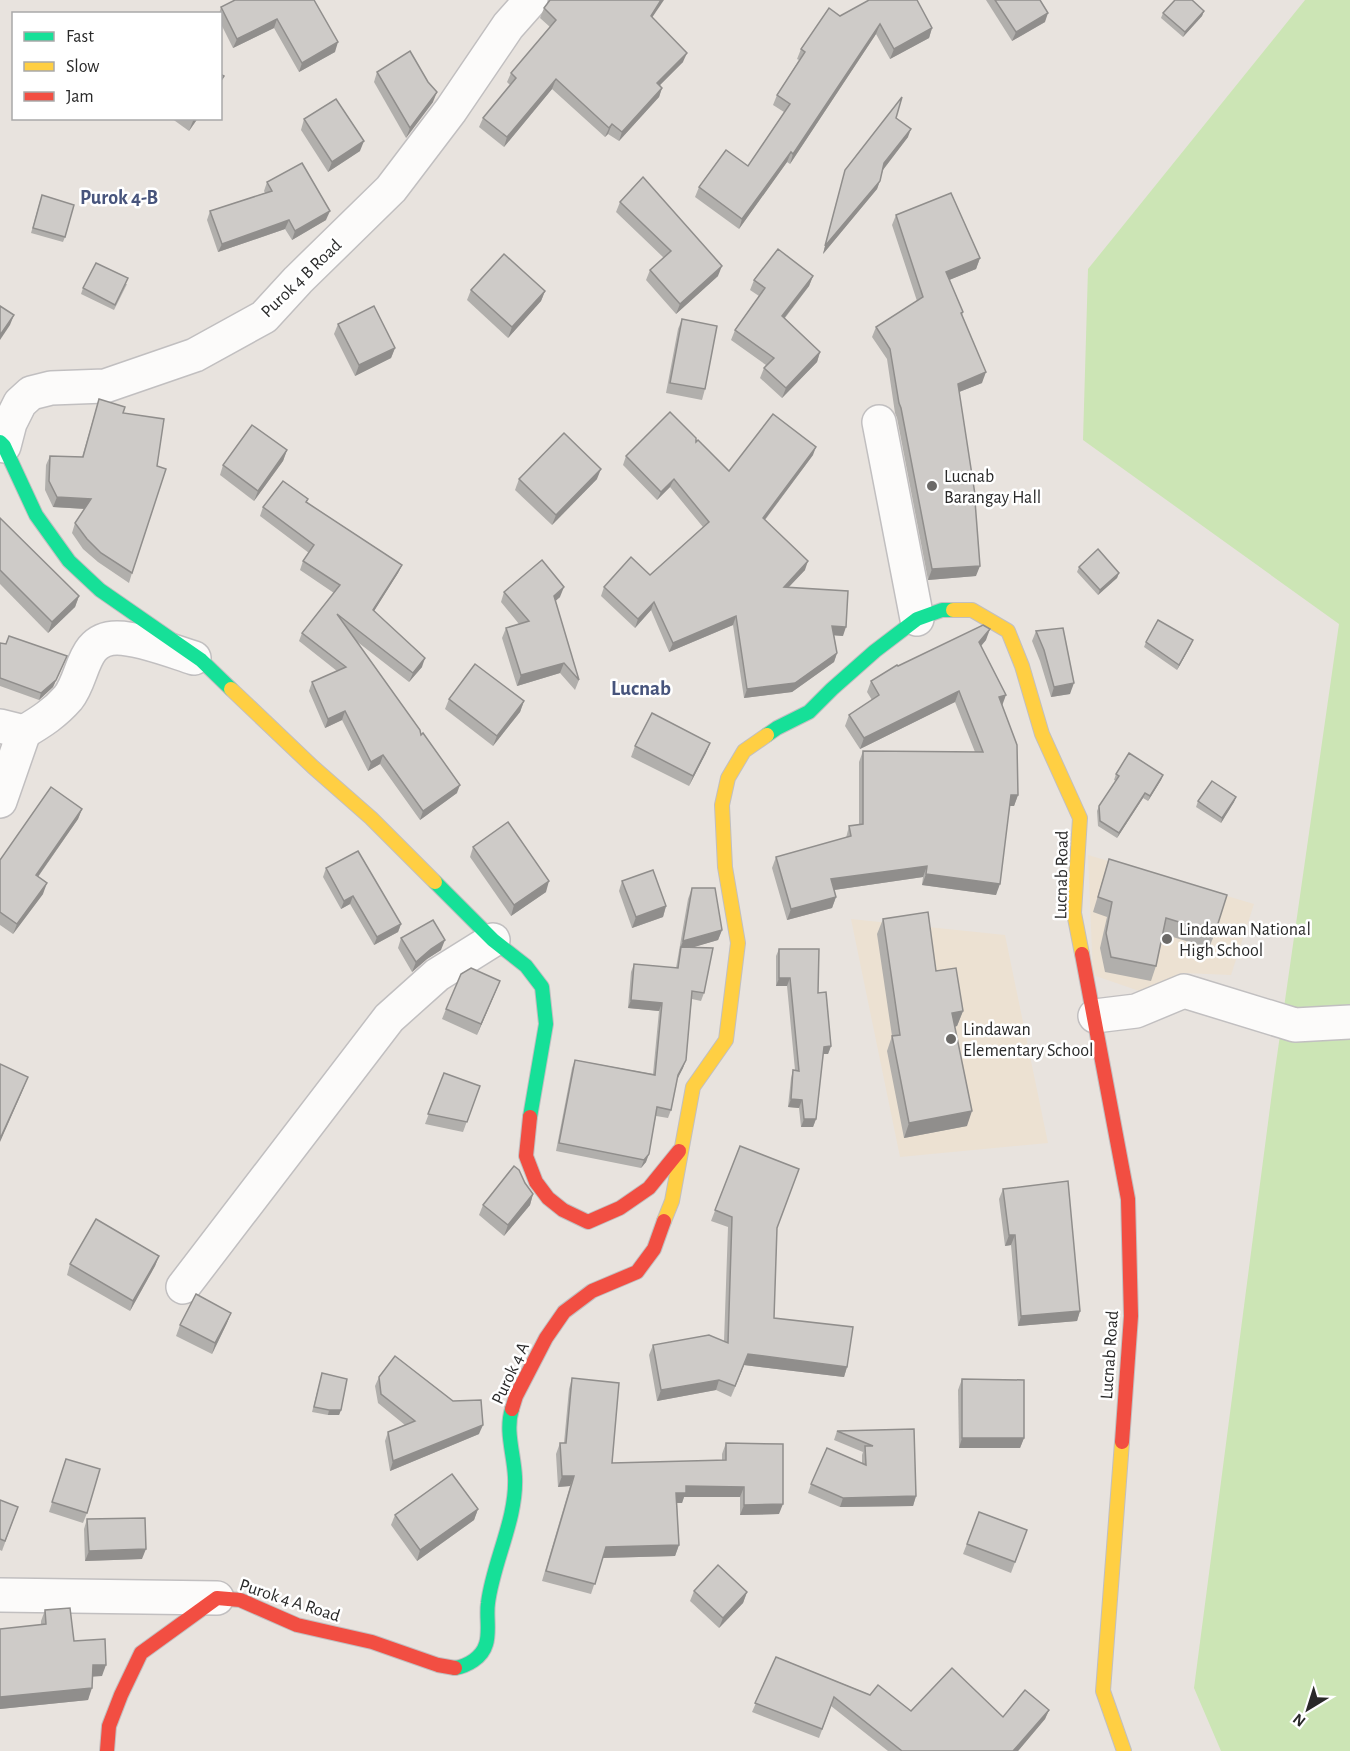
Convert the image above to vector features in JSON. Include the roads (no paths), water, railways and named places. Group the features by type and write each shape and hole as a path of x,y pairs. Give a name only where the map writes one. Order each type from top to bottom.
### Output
{"street":[{"name":"Purok 4 B Road","path":"2,444 20,403 31,393 51,388 105,386 195,355 264,317 298,280 392,189 452,110 508,27 531,0"},
{"path":"879,422 917,619"},
{"path":"2,444 36,515 69,561 99,590 201,660 313,767 371,818 493,940 526,966 542,987 546,1024 530,1113 526,1156 536,1182 548,1198 563,1210 588,1222 620,1208 649,1188 681,1150"},
{"name":"Lucnab Road","path":"681,1150 693,1088 726,1041 738,943 725,867 722,805 728,778 744,751 777,728 809,712 831,689 875,651 917,619 942,610 972,610 1008,631 1022,666 1042,734 1080,818 1074,913 1128,1199 1131,1316 1103,1691 1124,1751"},
{"path":"0,801 12,729 50,717 70,696 86,656 101,640 130,639 201,660"},
{"path":"183,1287 389,1018 437,975 493,940"},
{"path":"1095,1016 1136,1011 1184,991 1295,1025 1350,1023"},
{"name":"Purok 4 A","path":"438,1665 457,1668 477,1659 486,1645 488,1602 513,1502 515,1478 509,1418 516,1396 546,1338 564,1312 592,1291 637,1272 654,1249 672,1201 681,1150"},
{"path":"0,1595 217,1598"},
{"name":"Purok 4 A Road","path":"107,1751 109,1726 141,1653 217,1598 240,1600 297,1625 372,1641 438,1665"}],"place":[{"name":"Lucnab Barangay Hall","path":"932,486"},
{"name":"Lindawan National High School","path":"1167,939"},
{"name":"Lindawan Elementary School","path":"951,1039"}],"district":[{"name":"Purok 4-B","path":"119,197"},
{"name":"Lucnab","path":"641,688"}]}
